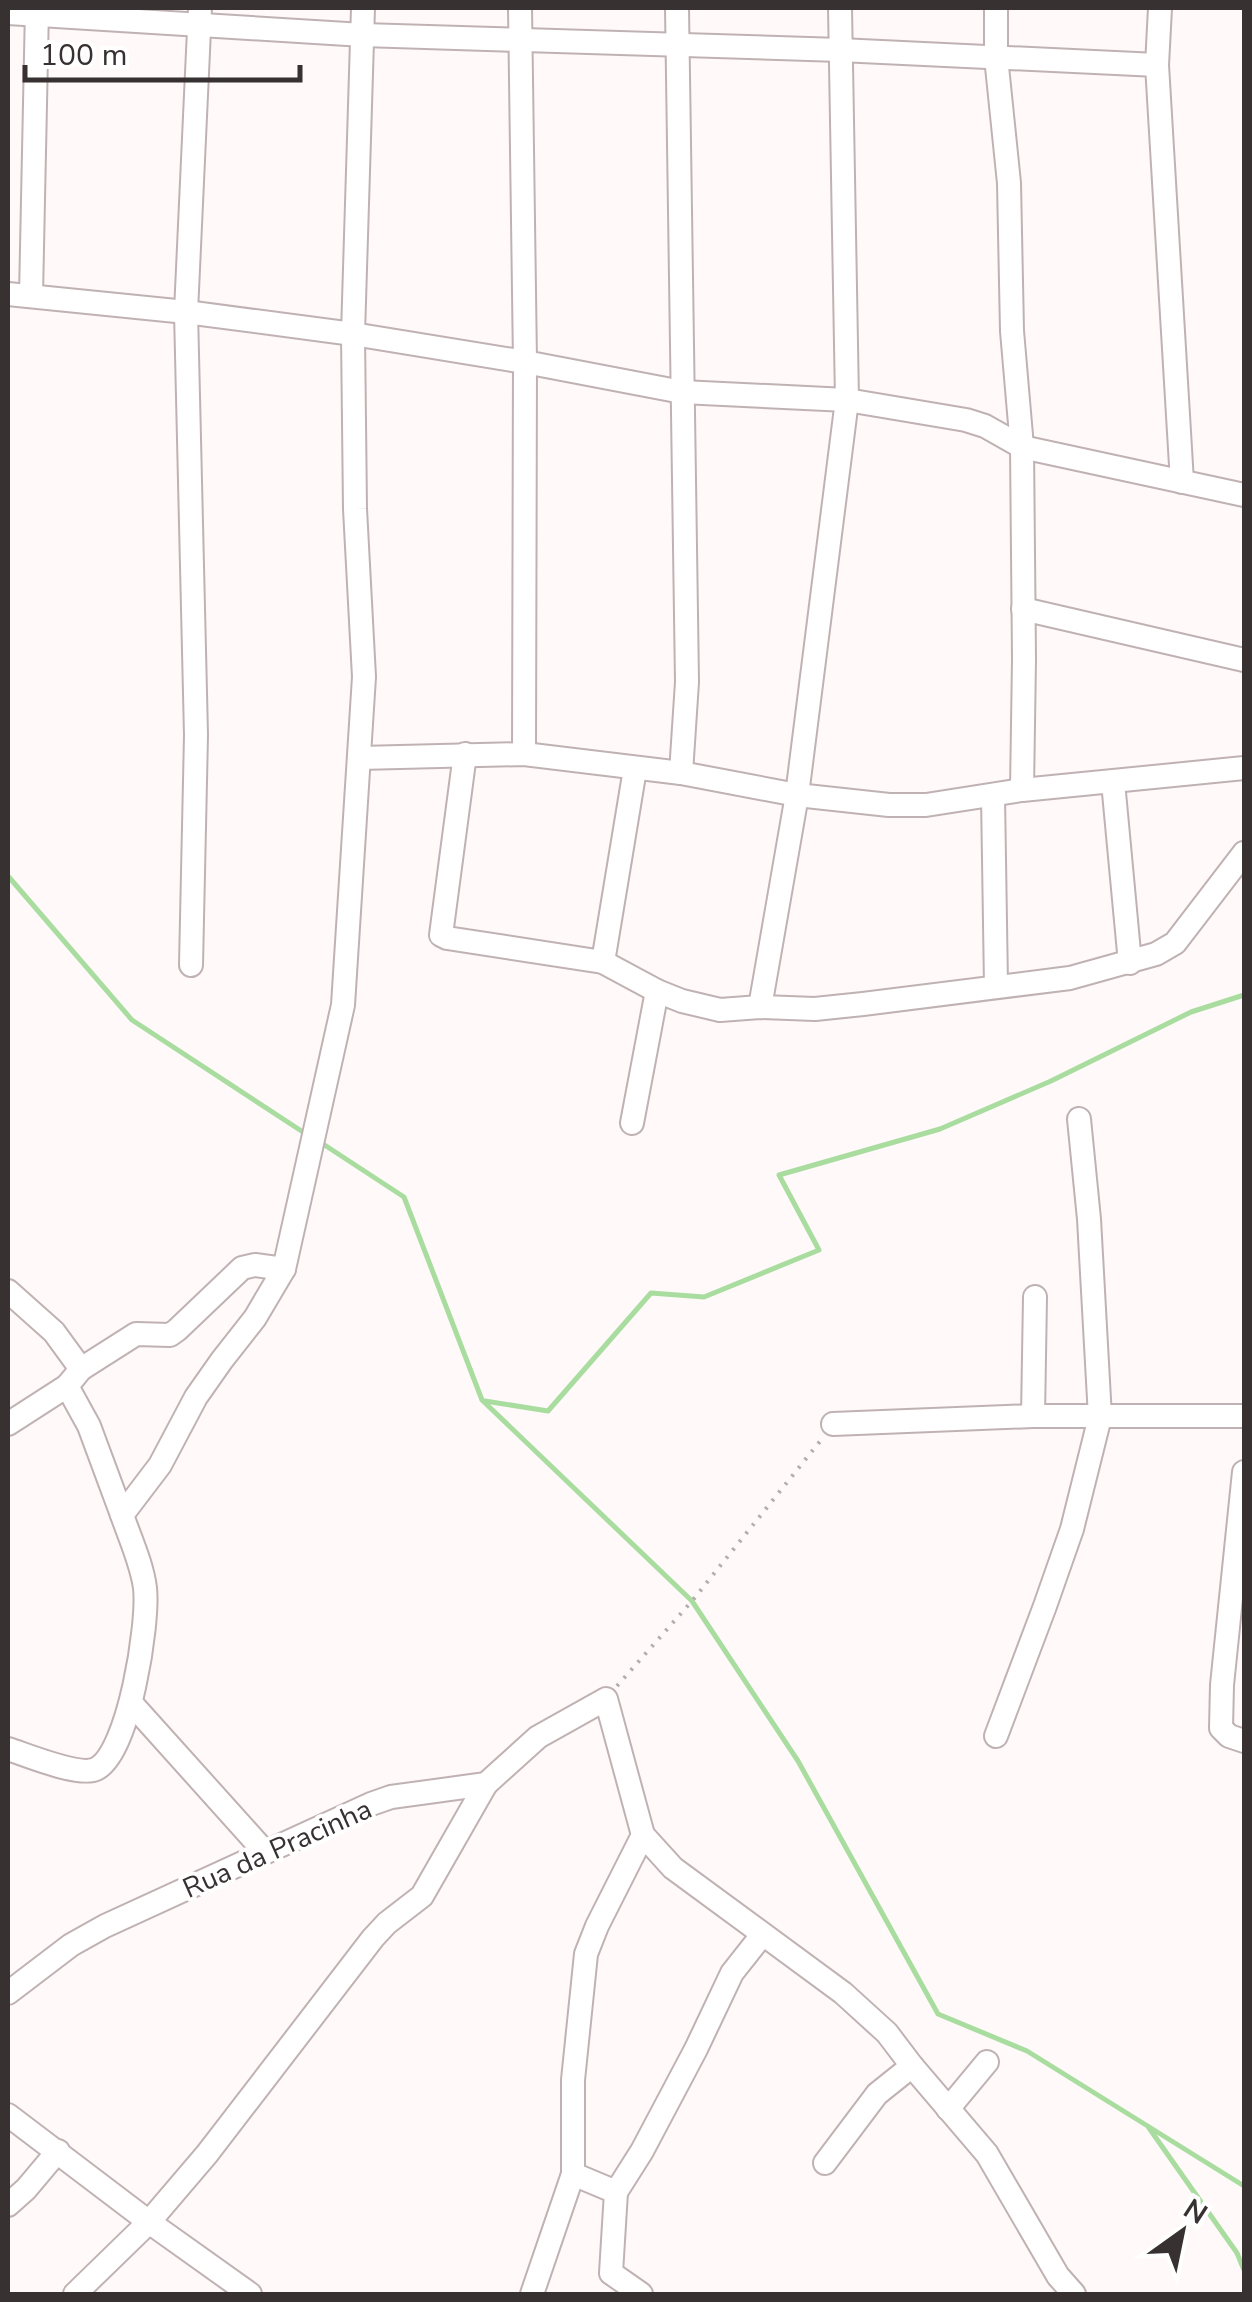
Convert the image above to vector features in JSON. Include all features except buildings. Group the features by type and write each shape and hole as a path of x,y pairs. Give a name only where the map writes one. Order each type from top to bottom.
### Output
{"street":[{"path":"122,1515 160,1465 196,1397 255,1318 284,1269 343,1005 364,677 355,509 353,334 364,8"},
{"path":"520,8 525,362 524,754"},
{"path":"677,8 688,682 681,774"},
{"path":"760,1007 797,796 847,400 840,8"},
{"path":"996,8 996,57 1009,183 1012,330 1022,446 1022,790"},
{"path":"1160,8 1157,64 1182,482"},
{"path":"8,14 37,11 200,16 363,35 1157,64"},
{"path":"37,11 19,295 353,334 682,392 847,400 966,420 1022,446 1244,496"},
{"path":"192,965 196,735 186,312 200,16"},
{"path":"1023,609 1244,660"},
{"path":"465,754 441,935 603,962 657,991 720,1010 815,1009 1070,978 1130,962 1176,943 1244,853"},
{"path":"360,758 524,754 681,774 797,796 889,805 926,805 1022,790 1244,768"},
{"path":"603,962 635,769"},
{"path":"1113,782 1130,962"},
{"path":"993,796 996,986"},
{"path":"632,1123 657,991"},
{"path":"996,1736 1072,1530 1100,1418 1079,1119"},
{"path":"8,1424 136,1334 170,1335 178,1330 242,1268 255,1265 284,1269"},
{"path":"8,1291 54,1332 74,1378 145,1583 146,1607 132,1704 108,1759 94,1770 77,1770 8,1749"},
{"path":"1033,1416 1035,1297"},
{"path":"834,1424 1033,1416 1244,1416"},
{"path":"1244,1472 1222,1686 1222,1728 1229,1736 1244,1741"},
{"path":"75,2294 149,2222 207,2154 373,1938 422,1896 486,1784 538,1737 606,1699 643,1835 673,1868 843,1993 887,2033 987,2154 1058,2276 1074,2294"},
{"path":"132,1704 266,1852"},
{"name":"Rua da Pracinha","path":"8,1994 71,1945 105,1926 380,1800 486,1784"},
{"path":"532,2294 574,2174 573,2080 586,1954 643,1835"},
{"path":"641,2294 608,2284 616,2192 642,2151 732,1973 762,1935"},
{"path":"948,2109 987,2062"},
{"path":"825,2163 876,2094 912,2066"},
{"path":"8,2115 250,2294"},
{"path":"8,2206 58,2151"},
{"path":"574,2174 616,2192"}],"path":[{"path":"606,1699 692,1601 834,1424"}],"waterway":[{"path":"8,876 132,1020 306,1134"},
{"path":"485,1401 548,1411 651,1293 704,1297 819,1250 779,1175 940,1129 1051,1081 1191,1012 1244,995"},
{"path":"320,1142 404,1197 482,1400 692,1601 798,1761 938,2014 1027,2051 1244,2186"},
{"path":"1149,2128 1237,2253 1244,2270"}]}
